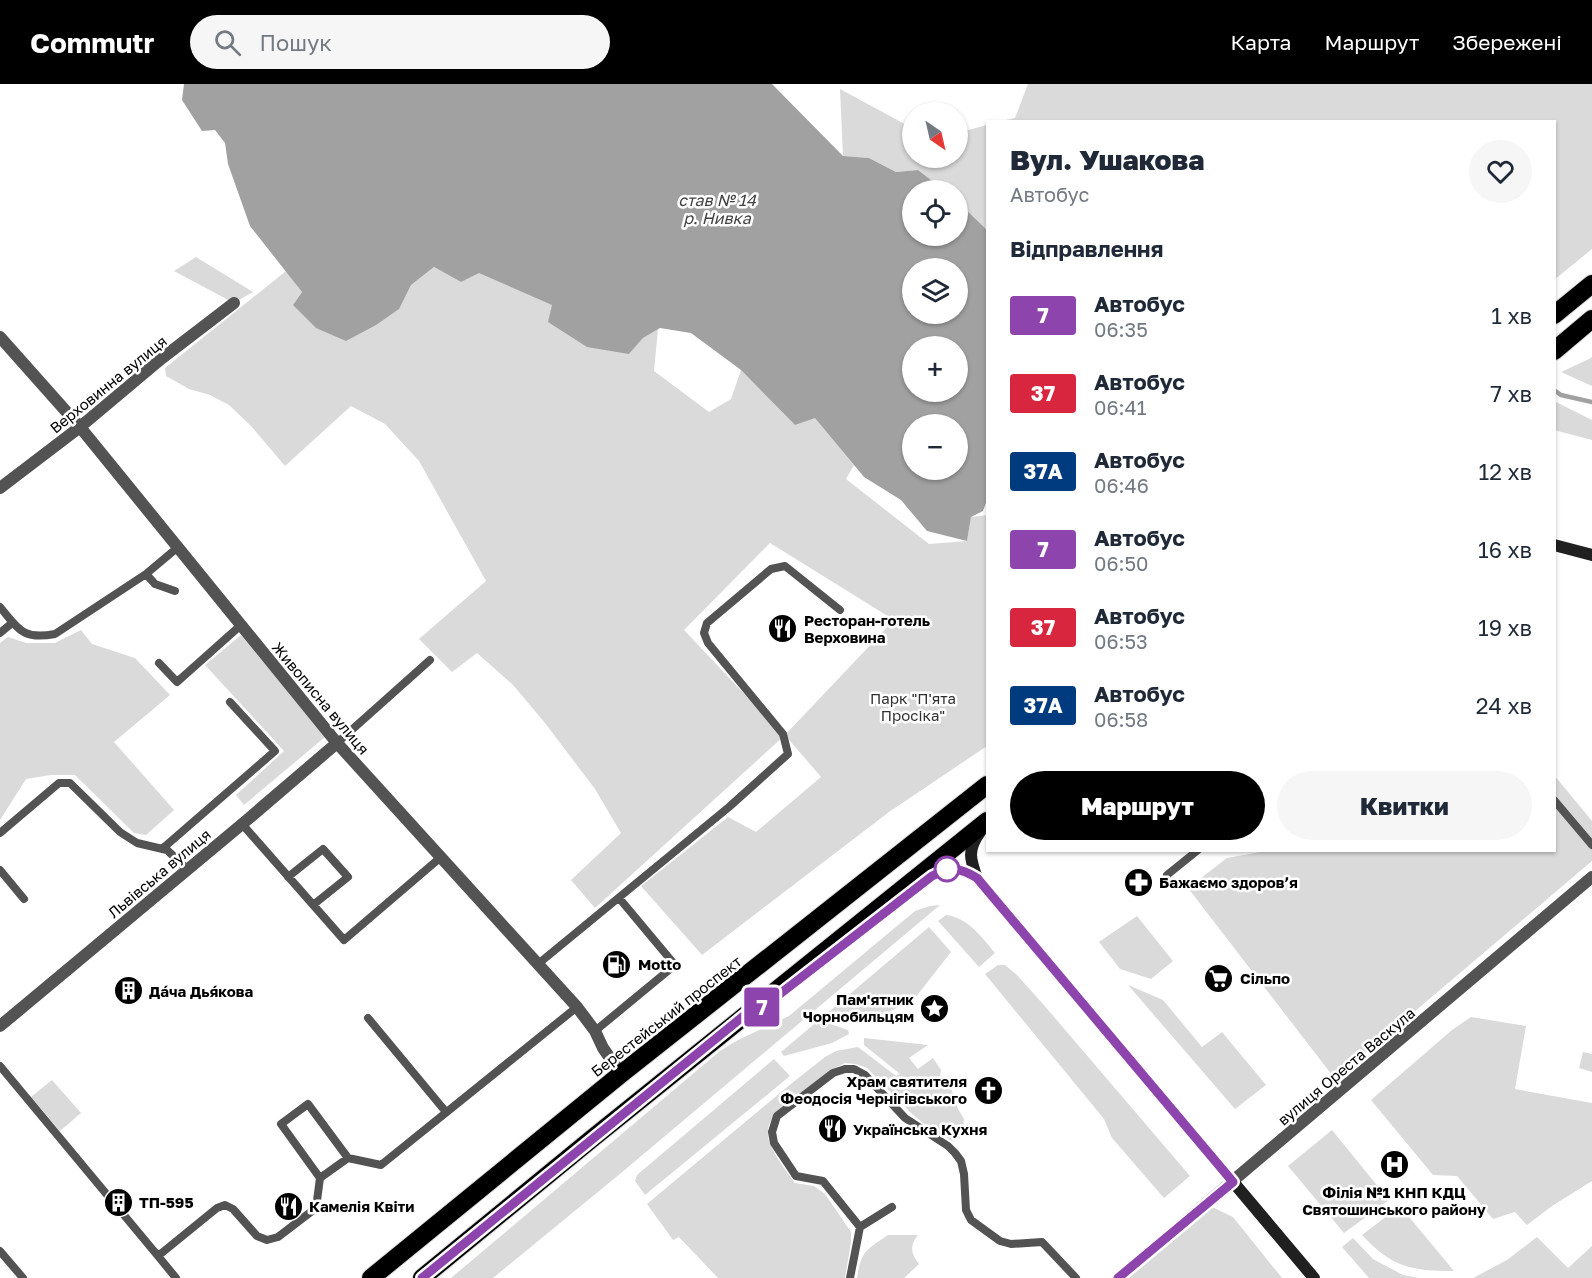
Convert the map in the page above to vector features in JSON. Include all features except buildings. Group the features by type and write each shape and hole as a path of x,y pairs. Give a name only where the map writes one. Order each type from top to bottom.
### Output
{"highway":[{"path":"1556,313 1592,284"},
{"path":"1556,349 1592,319"},
{"name":"Берестейський проспект","path":"370,1278 621,1074 986,786"},
{"path":"422,1278 746,1014 986,824"}],"main road":[{"path":"1556,546 1592,555"},
{"path":"977,878 971,860 971,848 986,824"},
{"path":"746,1014 767,1004 932,876 947,869 966,871 977,878 1314,1278"}],"street":[{"name":"Верховинна вулиця","path":"0,488 234,303"},
{"name":"Живописна вулиця","path":"0,338 80,427 337,743 577,1007 595,1031 603,1048 621,1074"},
{"name":"Львівська вулиця","path":"0,1026 337,743"},
{"name":"вулиця Ореста Васкула","path":"1118,1278 1592,877"}],"lane":[{"path":"0,607 25,634 43,636 55,634 146,574 177,548"},
{"path":"538,964 729,807 788,754 783,734 708,643 704,633 707,623 771,569 779,566 785,566 840,610"},
{"path":"146,574 155,584 175,591"},
{"path":"0,633 12,622"},
{"path":"159,663 177,682 240,625"},
{"path":"337,743 430,660"},
{"path":"162,849 275,751 230,702"},
{"path":"0,833 59,783 70,783 120,832 137,843 166,850 187,869"},
{"path":"1556,802 1592,845"},
{"path":"242,824 344,940 441,857"},
{"path":"288,877 323,849 348,877 313,905"},
{"path":"1167,875 1196,852"},
{"path":"0,870 24,899"},
{"path":"595,1031 675,965 619,898"},
{"path":"158,1256 217,1208 225,1205 233,1209 257,1236 267,1240 278,1237 316,1209 320,1178 280,1124 308,1104 348,1158 381,1165 577,1007"},
{"path":"368,1018 446,1112"},
{"path":"0,1066 176,1278"},
{"path":"860,1227 823,1181 796,1176 774,1143 772,1132 777,1116 833,1073 845,1069 854,1069 865,1075 905,1118 955,1153 961,1161 966,1210 971,1220 1000,1241 1011,1244 1042,1242 1076,1278"},
{"path":"320,1178 348,1158"},
{"path":"850,1278 860,1227 892,1207"},
{"path":"0,1251 23,1278"}],"green space":[{"path":"1028,84 1592,84 1592,249 1556,278 1556,120 1006,120 1015,118"},
{"path":"840,89 902,123 902,168 968,168 968,130 986,125 986,229 968,212 968,180 931,180 918,170 896,172 869,158 843,156"},
{"path":"196,257 253,292 234,303 174,271"},
{"name":"Парк \"П'ята Просіка\"","path":"434,267 461,282 479,272 553,305 629,354 643,338 658,329 654,371 709,412 731,399 741,370 795,425 815,417 854,465 846,479 929,544 967,541 971,517 986,515 986,747 889,812 702,955 641,886 728,817 756,832 821,777 785,735 894,620 770,543 684,630 784,736 595,908 571,880 621,833 595,789 513,685 477,653 452,672 419,639 486,581 419,461 385,424 351,406 285,466 251,426 229,405 210,395 189,389 166,376 165,368 286,271 302,292 293,305 398,309 411,285"},
{"path":"1592,357 1592,386 1561,372 1589,359"},
{"path":"1556,402 1592,420 1592,440 1556,431"},
{"path":"81,630 92,644 135,658 170,695 114,742 174,810 146,835 134,833 75,775 51,775 26,779 0,820 0,643 8,637 26,643 55,643"},
{"path":"241,635 325,737 244,805 236,795 284,751 205,665"},
{"path":"1556,777 1592,821 1592,861 1335,1079 1188,888 1227,858 1260,852 1556,852"},
{"path":"940,905 493,1278 451,1278 720,1051 789,1016 915,911"},
{"path":"946,915 967,924 995,953 979,967 938,921"},
{"path":"1137,916 1173,961 1151,979 1120,969 1099,942"},
{"path":"929,927 951,952 915,998 878,1018 859,1024 844,1023 825,1015"},
{"path":"998,965 1005,965 1016,974 1190,1176 1164,1198 1112,1138 1104,1119 985,974"},
{"path":"1128,985 1163,1000 1202,1047 1222,1032 1266,1085 1235,1109"},
{"path":"1471,1017 1526,1026 1515,1089 1592,1103 1592,1181 1527,1225 1515,1212 1493,1219 1457,1176 1433,1175 1371,1100 1452,1030"},
{"path":"819,1020 848,1030 849,1034 832,1043 784,1056 781,1052"},
{"path":"864,1038 928,1045 909,1058 918,1069 933,1058 941,1070 940,1075 952,1091 964,1119 959,1139 952,1141 923,1123 867,1068 845,1063 831,1070 776,1113 769,1126 768,1137 777,1158 795,1183 814,1186 825,1194 851,1232 845,1278 718,1278 679,1237 673,1240 647,1204 792,1083 836,1051 858,1047 896,1076 900,1074 864,1045"},
{"path":"1583,1052 1592,1054 1592,1072 1579,1068"},
{"path":"774,1059 790,1076 645,1195 635,1181 637,1175"},
{"path":"52,1080 81,1113 60,1131 31,1097"},
{"path":"1332,1130 1389,1200 1344,1233 1288,1166"},
{"path":"1400,1206 1454,1271 1425,1270 1403,1265 1383,1254 1362,1235"},
{"path":"1212,1207 1233,1217 1282,1278 1127,1278"},
{"path":"888,1235 918,1235 912,1250 919,1264 904,1278 857,1278 863,1256 874,1244"},
{"path":"1537,1237 1568,1268 1592,1246 1592,1278 1473,1278 1507,1260"},
{"path":"1353,1238 1373,1259 1403,1275 1419,1278 1369,1278 1342,1247"}],"water":[{"name":"став № 14 р. Нивка","path":"184,84 772,84 843,156 869,158 896,172 918,170 931,180 902,180 902,246 968,246 968,212 986,229 986,503 983,511 971,517 967,541 927,531 901,500 864,477 815,418 795,425 741,370 691,333 660,328 643,338 629,354 587,347 548,322 552,305 479,273 461,282 434,267 411,285 399,309 376,325 346,341 316,328 293,305 302,292 250,226 228,164 225,143 215,130 202,131 182,100"}],"waterway":[{"path":"1556,391 1561,395 1592,402"}],"bus line":[{"name":"7","path":"422,1278 746,1014 767,1004 932,876 947,869 966,871 977,878 1233,1182 1118,1278"}],"place":[{"name":"Ресторан-готель Верховина","path":"783,629"},
{"name":"Бажаємо здоровʼя","path":"1138,882"},
{"name":"Motto","path":"617,964"},
{"name":"Сільпо","path":"1219,978"},
{"name":"Да́ча Дья́кова","path":"128,991"},
{"name":"Пам'ятник Чорнобильцям","path":"935,1008"},
{"name":"Храм святителя Феодосія Чернігівського","path":"988,1090"},
{"name":"Українська Кухня","path":"832,1129"},
{"name":"Філія №1 КНП КДЦ Святошинського району","path":"1394,1165"},
{"name":"ТП-595","path":"118,1202"},
{"name":"Камелія Квіти","path":"288,1206"}]}
